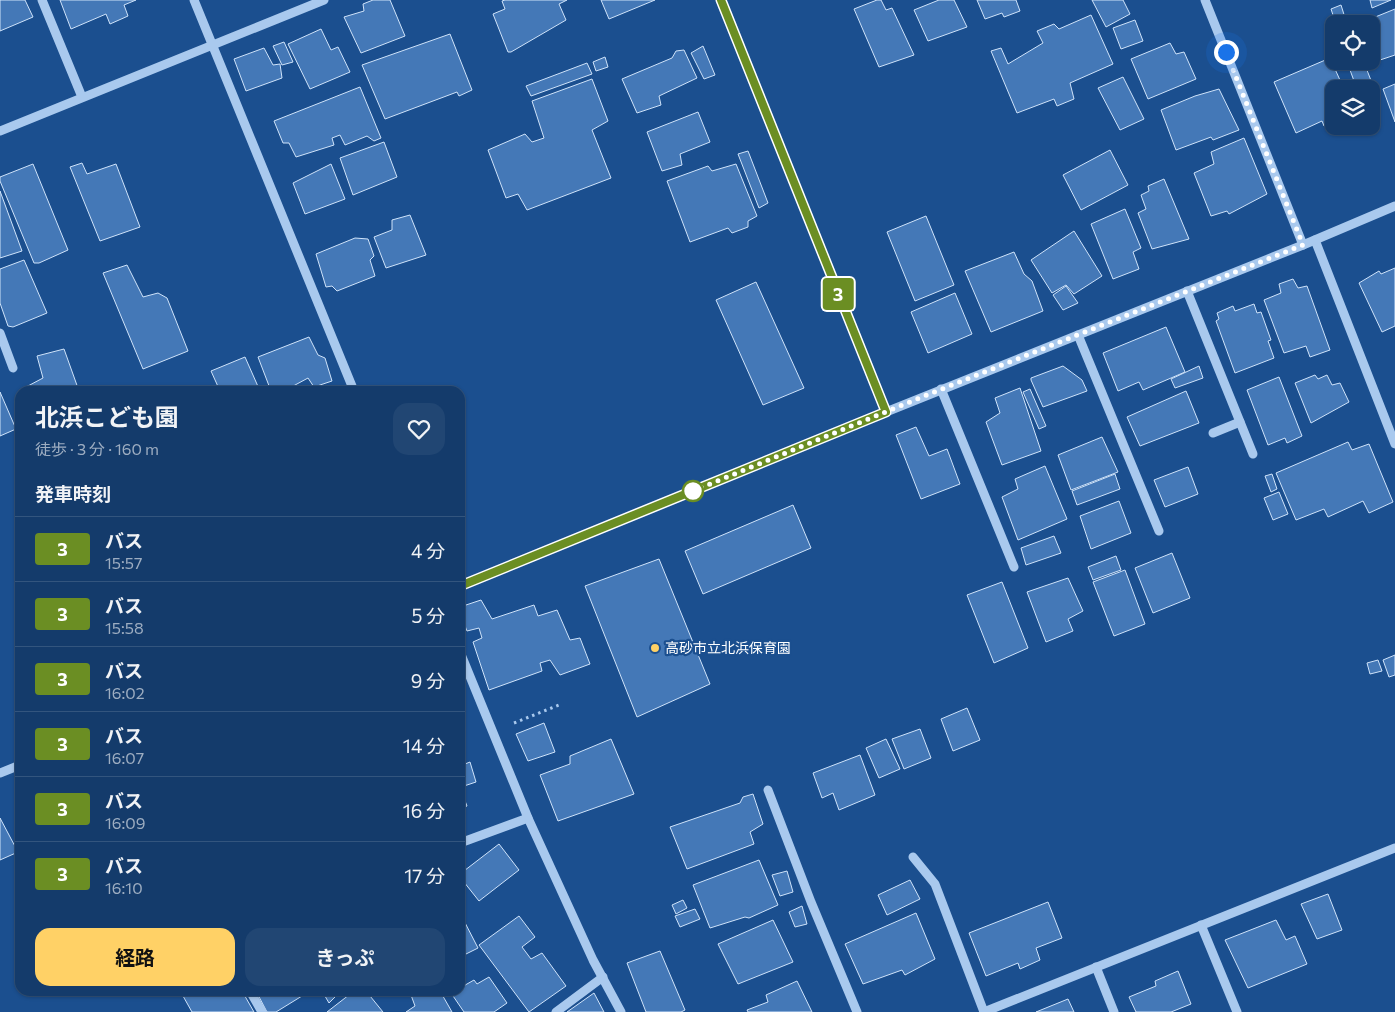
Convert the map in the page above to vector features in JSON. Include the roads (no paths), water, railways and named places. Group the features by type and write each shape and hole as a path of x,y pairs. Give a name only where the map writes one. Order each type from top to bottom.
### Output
{"street":[{"path":"42,0 82,98"},
{"path":"194,0 352,386"},
{"path":"0,131 324,0"},
{"path":"721,0 886,412"},
{"path":"1205,0 1303,245"},
{"path":"465,584 1395,206"},
{"path":"1315,240 1395,444"},
{"path":"1187,291 1253,454"},
{"path":"0,334 13,368"},
{"path":"1078,335 1159,531"},
{"path":"941,389 1014,567"},
{"path":"1213,433 1240,422"},
{"path":"465,664 528,818 593,960 621,1012"},
{"path":"0,773 15,767"},
{"path":"768,790 811,902 858,1012"},
{"path":"465,841 528,818"},
{"path":"914,857 935,884 984,1012 1395,848"},
{"path":"1201,925 1237,1012"},
{"path":"1096,967 1114,1012"},
{"path":"556,1012 603,977"},
{"path":"253,996 262,1012"}],"place":[{"name":"高砂市立北浜保育園","path":"655,648"}]}
